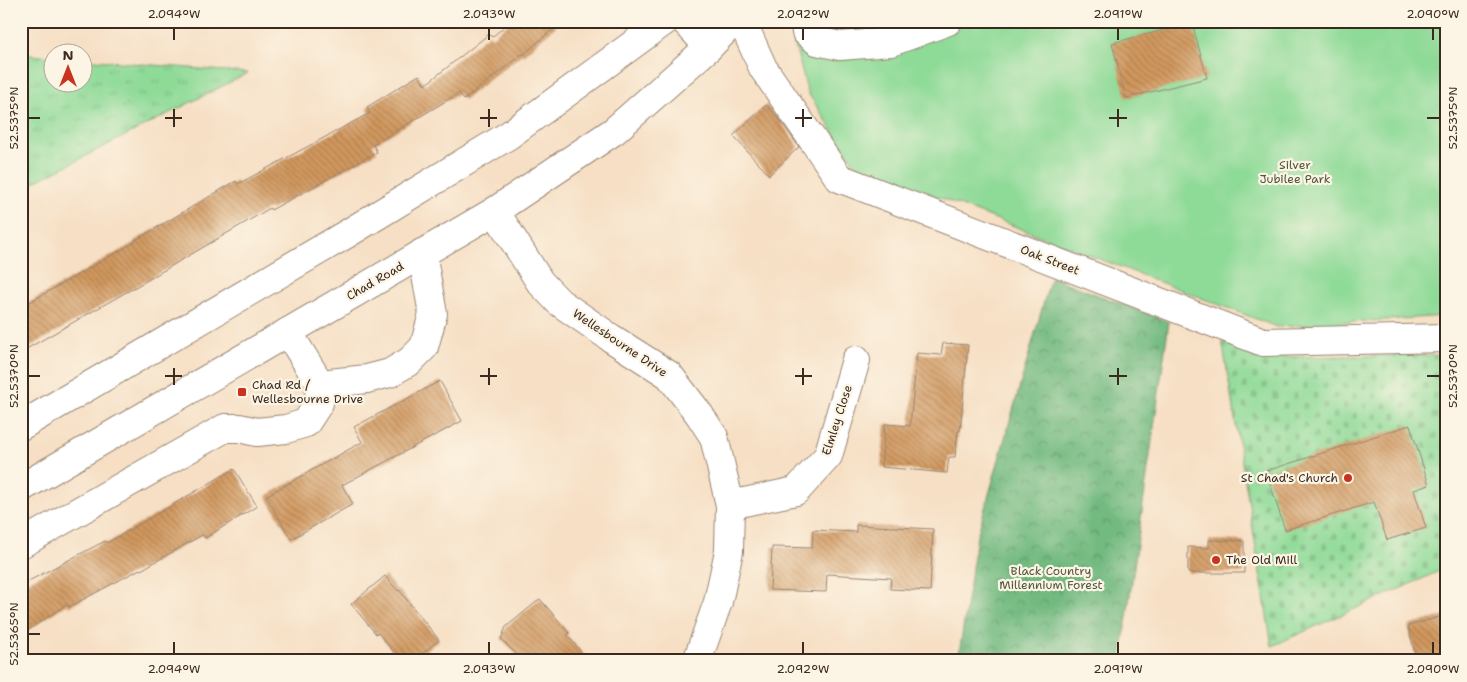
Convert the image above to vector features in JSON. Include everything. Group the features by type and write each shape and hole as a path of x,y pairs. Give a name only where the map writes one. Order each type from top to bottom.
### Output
{"street":[{"path":"21,426 350,232 509,135 664,21"},
{"path":"685,21 709,47"},
{"name":"Chad Road","path":"21,488 495,211 614,130 709,47 734,21"},
{"name":"Oak Street","path":"742,21 763,68 840,178 1263,342 1446,338"},
{"path":"804,21 806,32 816,41 840,46 891,42 948,21"},
{"name":"Wellesbourne Drive","path":"495,211 540,282 559,302 669,375 714,437 730,505 729,551 718,602 698,661"},
{"path":"320,384 367,379 390,373 410,361 424,347 433,314 422,253"},
{"path":"21,544 225,428 239,428 257,432 286,430 306,423 318,403 320,384 288,332"},
{"name":"Elmley Close","path":"730,505 796,491 828,456 856,360"}],"green space":[{"name":"Silver Jubilee Park","path":"799,21 886,21 919,33 927,21 1446,21 1446,316 1277,327 855,165 808,93 794,42"},
{"path":"21,54 42,56 42,92 92,92 92,60 248,73 21,189"},
{"name":"Black Country Millennium Forest","path":"1051,277 1169,322 1121,658 1265,656 1266,661 958,661 977,536"},
{"path":"1222,340 1272,357 1446,355 1446,568 1272,646"}],"building":[{"path":"511,21 562,21 523,55 464,100 459,93 373,145 377,152 271,210 270,208 21,352 21,307 135,242 236,181 238,184 370,113 367,107 419,75 425,85 489,34 492,37"},
{"path":"1192,23 1207,78 1126,98 1112,43"},
{"path":"766,105 779,119 799,147 769,175 733,136"},
{"path":"943,343 968,345 960,431 958,431 955,457 949,457 947,473 881,467 885,424 910,426 917,353 941,355"},
{"path":"440,381 462,421 342,485 353,504 291,539 266,496 362,442 354,427"},
{"name":"St Chad's Church","path":"1410,425 1429,485 1414,490 1426,528 1387,540 1374,502 1285,530 1266,471"},
{"path":"234,469 257,506 205,538 202,535 141,570 69,607 67,604 21,635 21,585 105,541 107,543"},
{"path":"856,525 933,529 930,591 890,589 891,578 827,574 826,592 770,590 772,547 812,548 813,530 856,532"},
{"name":"The Old Mill","path":"1209,540 1244,541 1244,573 1188,573 1188,547 1209,548"},
{"path":"385,576 399,590 439,640 413,661 401,661 351,604"},
{"path":"540,599 569,633 567,635 589,661 523,661 501,639 506,627"},
{"path":"1446,615 1446,654 1417,661 1408,626"}],"place":[{"name":"Chad Rd / Wellesbourne Drive","path":"242,392"},
{"name":"St Chad's Church","path":"1348,478"},
{"name":"The Old Mill","path":"1216,560"}]}
